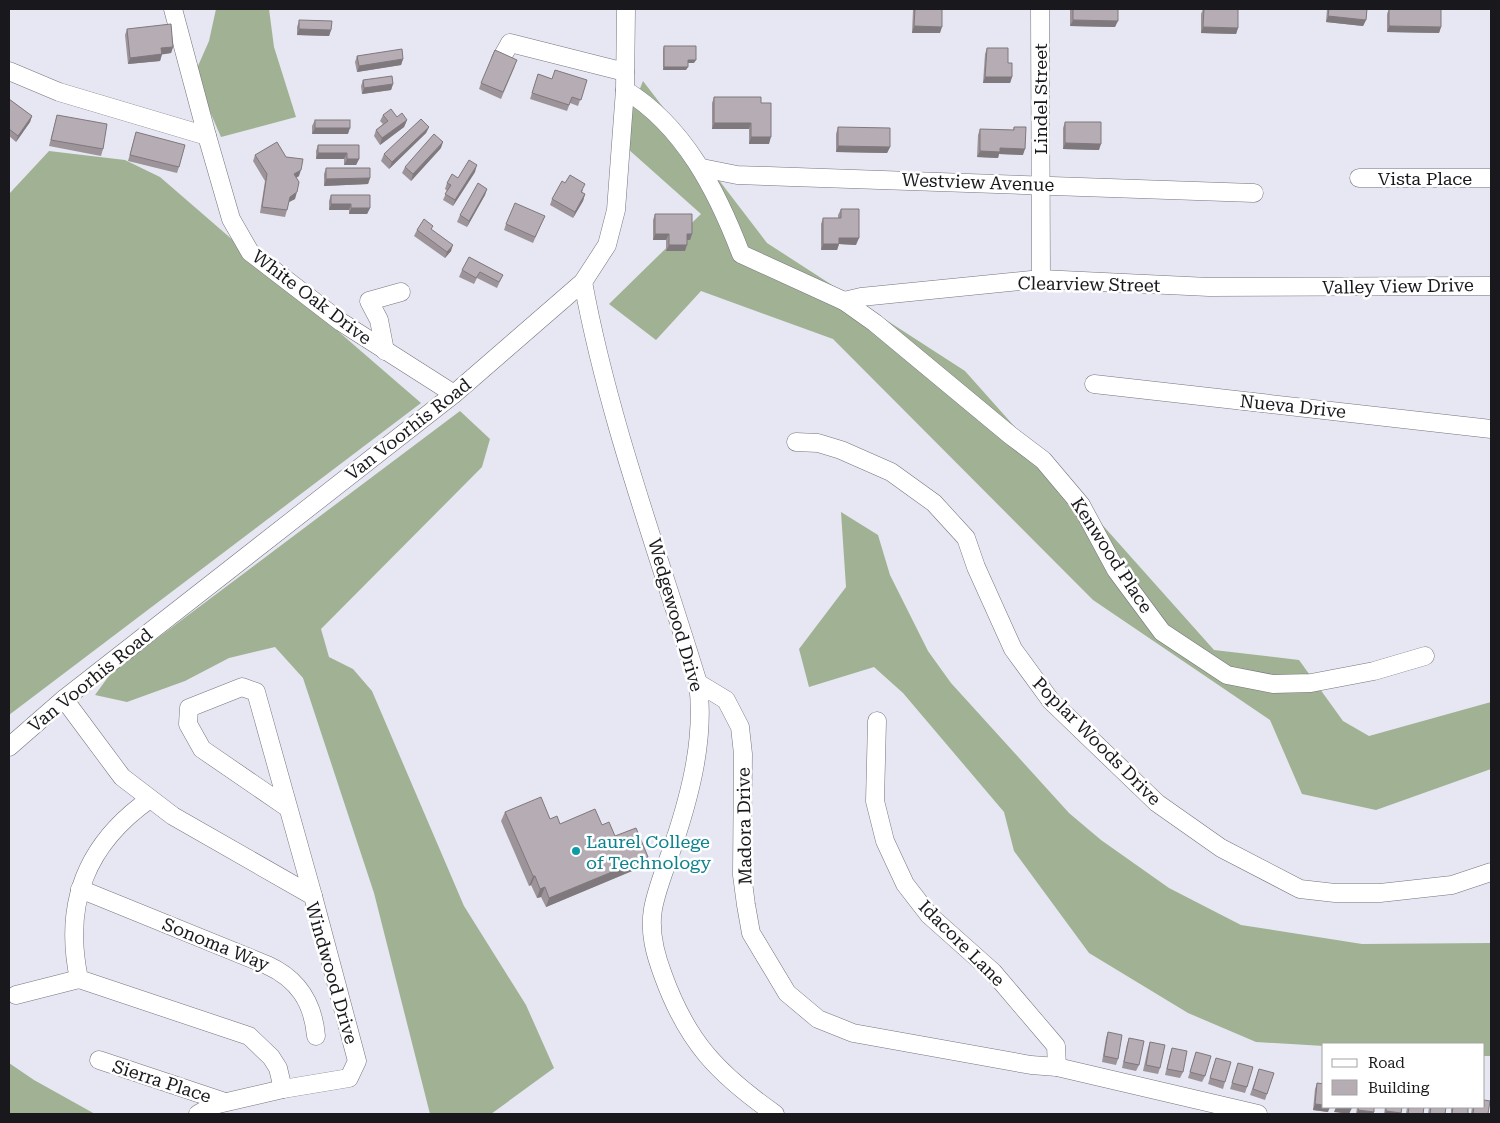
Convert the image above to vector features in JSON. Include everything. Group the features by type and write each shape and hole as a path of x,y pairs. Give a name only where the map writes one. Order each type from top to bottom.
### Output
{"street":[{"name":"White Oak Drive","path":"174,9 230,220 250,252 341,322 454,394"},
{"name":"Van Voorhis Road","path":"9,747 64,699 454,394 583,282 607,245 616,210 625,81 626,9"},
{"name":"Lindel Street","path":"1040,9 1041,279"},
{"path":"501,59 510,43 625,81"},
{"path":"9,71 59,92 207,136"},
{"name":"Kenwood Place","path":"625,81 651,108 702,168 732,227 741,254 844,301 875,323 1043,460 1081,505 1116,570 1162,632 1226,675 1273,684 1311,683 1374,671 1425,656"},
{"name":"Westview Avenue","path":"702,168 738,175 1041,184 1254,193"},
{"name":"Vista Place","path":"1359,178 1491,178"},
{"name":"Clearview Street","path":"844,301 861,297 1041,279 1209,287 1305,287"},
{"name":"Wedgewood Drive","path":"583,282 590,321 619,428 698,683 702,708 699,744 685,811 654,906 651,928 658,962 671,998 697,1044 733,1084 775,1114"},
{"name":"Valley View Drive","path":"1305,287 1491,286"},
{"path":"385,350 379,320 370,301 401,292"},
{"name":"Nueva Drive","path":"1094,384 1491,429"},
{"name":"Poplar Woods Drive","path":"796,442 818,443 841,450 891,472 934,503 966,538 976,566 1013,649 1051,701 1157,803 1221,848 1300,889 1335,893 1380,893 1452,885 1491,872"},
{"name":"Madora Drive","path":"698,683 726,700 740,727 743,754 742,875 752,933 787,993 818,1019 853,1033 1031,1065 1057,1067 1258,1114"},
{"path":"288,808 202,749 188,724 189,708 242,687 256,692 288,808 312,896"},
{"name":"Windwood Drive","path":"64,699 122,778 174,816 312,896 357,1060 349,1078 283,1089 226,1102 214,1105 198,1114"},
{"name":"Idacore Lane","path":"877,721 875,801 885,841 905,884 928,915 993,972 1056,1046 1057,1067"},
{"path":"79,979 73,936 75,910 88,868 107,836 133,810 150,799"},
{"name":"Sonoma Way","path":"80,889 267,964 285,974 301,990 309,1003 316,1036"},
{"path":"16,995 79,979 249,1036 271,1057 278,1068 283,1089"},
{"name":"Sierra Place","path":"98,1060 226,1102"}],"green space":[{"path":"216,9 269,9 274,47 296,117 221,137 194,75 209,41"},
{"path":"643,81 767,243 965,371 1214,650 1299,660 1343,721 1369,736 1491,702 1491,769 1376,810 1302,794 1270,720 1093,600 833,339 701,291 656,340 609,304 701,214 619,141"},
{"path":"49,151 125,160 160,177 421,403 9,715 9,194"},
{"path":"460,411 490,439 482,467 321,629 329,657 353,669 372,691 464,906 526,1005 554,1068 491,1114 430,1114 374,893 303,678 275,647 229,658 185,681 127,702 95,695 111,673"},
{"path":"841,512 878,535 890,575 928,651 951,683 1069,813 1101,840 1169,888 1241,925 1362,944 1491,943 1491,1056 1485,1056 1485,1043 1322,1043 1322,1046 1256,1042 1188,1013 1089,953 1014,851 1004,812 903,693 874,667 809,687 799,649 846,587"},
{"path":"9,1063 34,1080 95,1114 9,1114"}],"building":[{"path":"915,9 942,9 942,27 914,26"},
{"path":"1073,9 1118,9 1118,21 1073,20"},
{"path":"1204,9 1238,9 1238,28 1203,27"},
{"path":"1329,9 1367,9 1366,20 1328,16"},
{"path":"1389,9 1441,9 1441,27 1389,26"},
{"path":"299,20 332,21 331,30 299,29"},
{"path":"171,24 173,47 161,48 162,54 130,58 127,29"},
{"path":"664,46 696,46 696,60 688,60 688,67 664,67"},
{"path":"987,48 1008,48 1008,63 1012,63 1012,77 985,77"},
{"path":"402,49 403,59 359,66 357,56"},
{"path":"495,50 517,60 503,92 481,83"},
{"path":"555,70 587,80 581,100 572,97 569,105 532,93 538,74 552,79"},
{"path":"392,76 393,84 364,88 363,80"},
{"path":"714,97 761,97 761,103 771,103 771,137 751,137 751,123 714,123"},
{"path":"9,99 32,116 18,136 9,129"},
{"path":"391,109 397,117 402,113 407,120 382,138 376,130 388,121 383,115"},
{"path":"57,115 107,124 103,149 51,140"},
{"path":"421,119 429,127 392,162 384,154"},
{"path":"315,120 350,120 350,128 315,128"},
{"path":"1065,122 1101,122 1101,144 1065,143"},
{"path":"838,127 890,128 890,147 838,146"},
{"path":"1014,127 1026,127 1025,149 1000,148 1000,152 980,151 980,129 1014,130"},
{"path":"136,132 185,145 179,167 130,155"},
{"path":"434,134 443,142 413,174 405,167"},
{"path":"277,142 286,157 303,159 301,170 294,174 299,182 297,192 290,197 287,210 262,207 267,174 255,155"},
{"path":"318,145 359,145 359,159 347,159 347,153 318,153"},
{"path":"469,160 477,165 455,200 445,194 451,185 447,183 452,174 458,178"},
{"path":"326,168 370,168 370,178 326,179"},
{"path":"570,175 585,184 581,192 585,194 575,212 552,199 562,181 565,183"},
{"path":"478,183 487,189 469,221 460,215"},
{"path":"331,195 370,195 370,208 351,208 351,204 331,204"},
{"path":"515,203 545,216 535,237 506,224"},
{"path":"841,209 859,209 859,238 839,238 839,244 823,244 823,218 841,218"},
{"path":"655,214 692,214 692,234 687,234 687,245 669,245 669,234 655,234"},
{"path":"424,219 433,226 431,229 453,245 447,252 417,230"},
{"path":"469,257 503,275 499,282 480,272 476,278 462,270"},
{"name":"Laurel College of Technology","path":"541,797 550,819 557,816 560,824 595,809 602,825 609,822 615,836 636,828 648,857 549,898 545,887 540,889 535,876 533,876 505,812"},
{"path":"1108,1032 1122,1035 1118,1059 1104,1056"},
{"path":"1129,1038 1144,1041 1139,1065 1124,1062"},
{"path":"1150,1042 1165,1045 1160,1068 1146,1065"},
{"path":"1172,1048 1187,1051 1183,1072 1167,1069"},
{"path":"1196,1052 1211,1056 1205,1076 1190,1072"},
{"path":"1216,1058 1231,1062 1225,1082 1210,1078"},
{"path":"1238,1063 1253,1067 1247,1087 1232,1083"},
{"path":"1259,1069 1274,1073 1267,1094 1253,1089"},
{"path":"1317,1083 1322,1084 1322,1105 1315,1104"},
{"path":"1485,1100 1490,1101 1488,1114 1473,1114 1474,1108 1485,1108"},
{"path":"1359,1108 1374,1108 1374,1112 1358,1110"},
{"path":"1386,1108 1402,1108 1401,1113 1386,1111"},
{"path":"1409,1108 1424,1108 1423,1114 1408,1114"},
{"path":"1431,1108 1446,1108 1445,1114 1430,1114"},
{"path":"1453,1108 1468,1108 1468,1114 1452,1114"}],"place":[{"name":"Laurel College of Technology","path":"576,851"}]}
